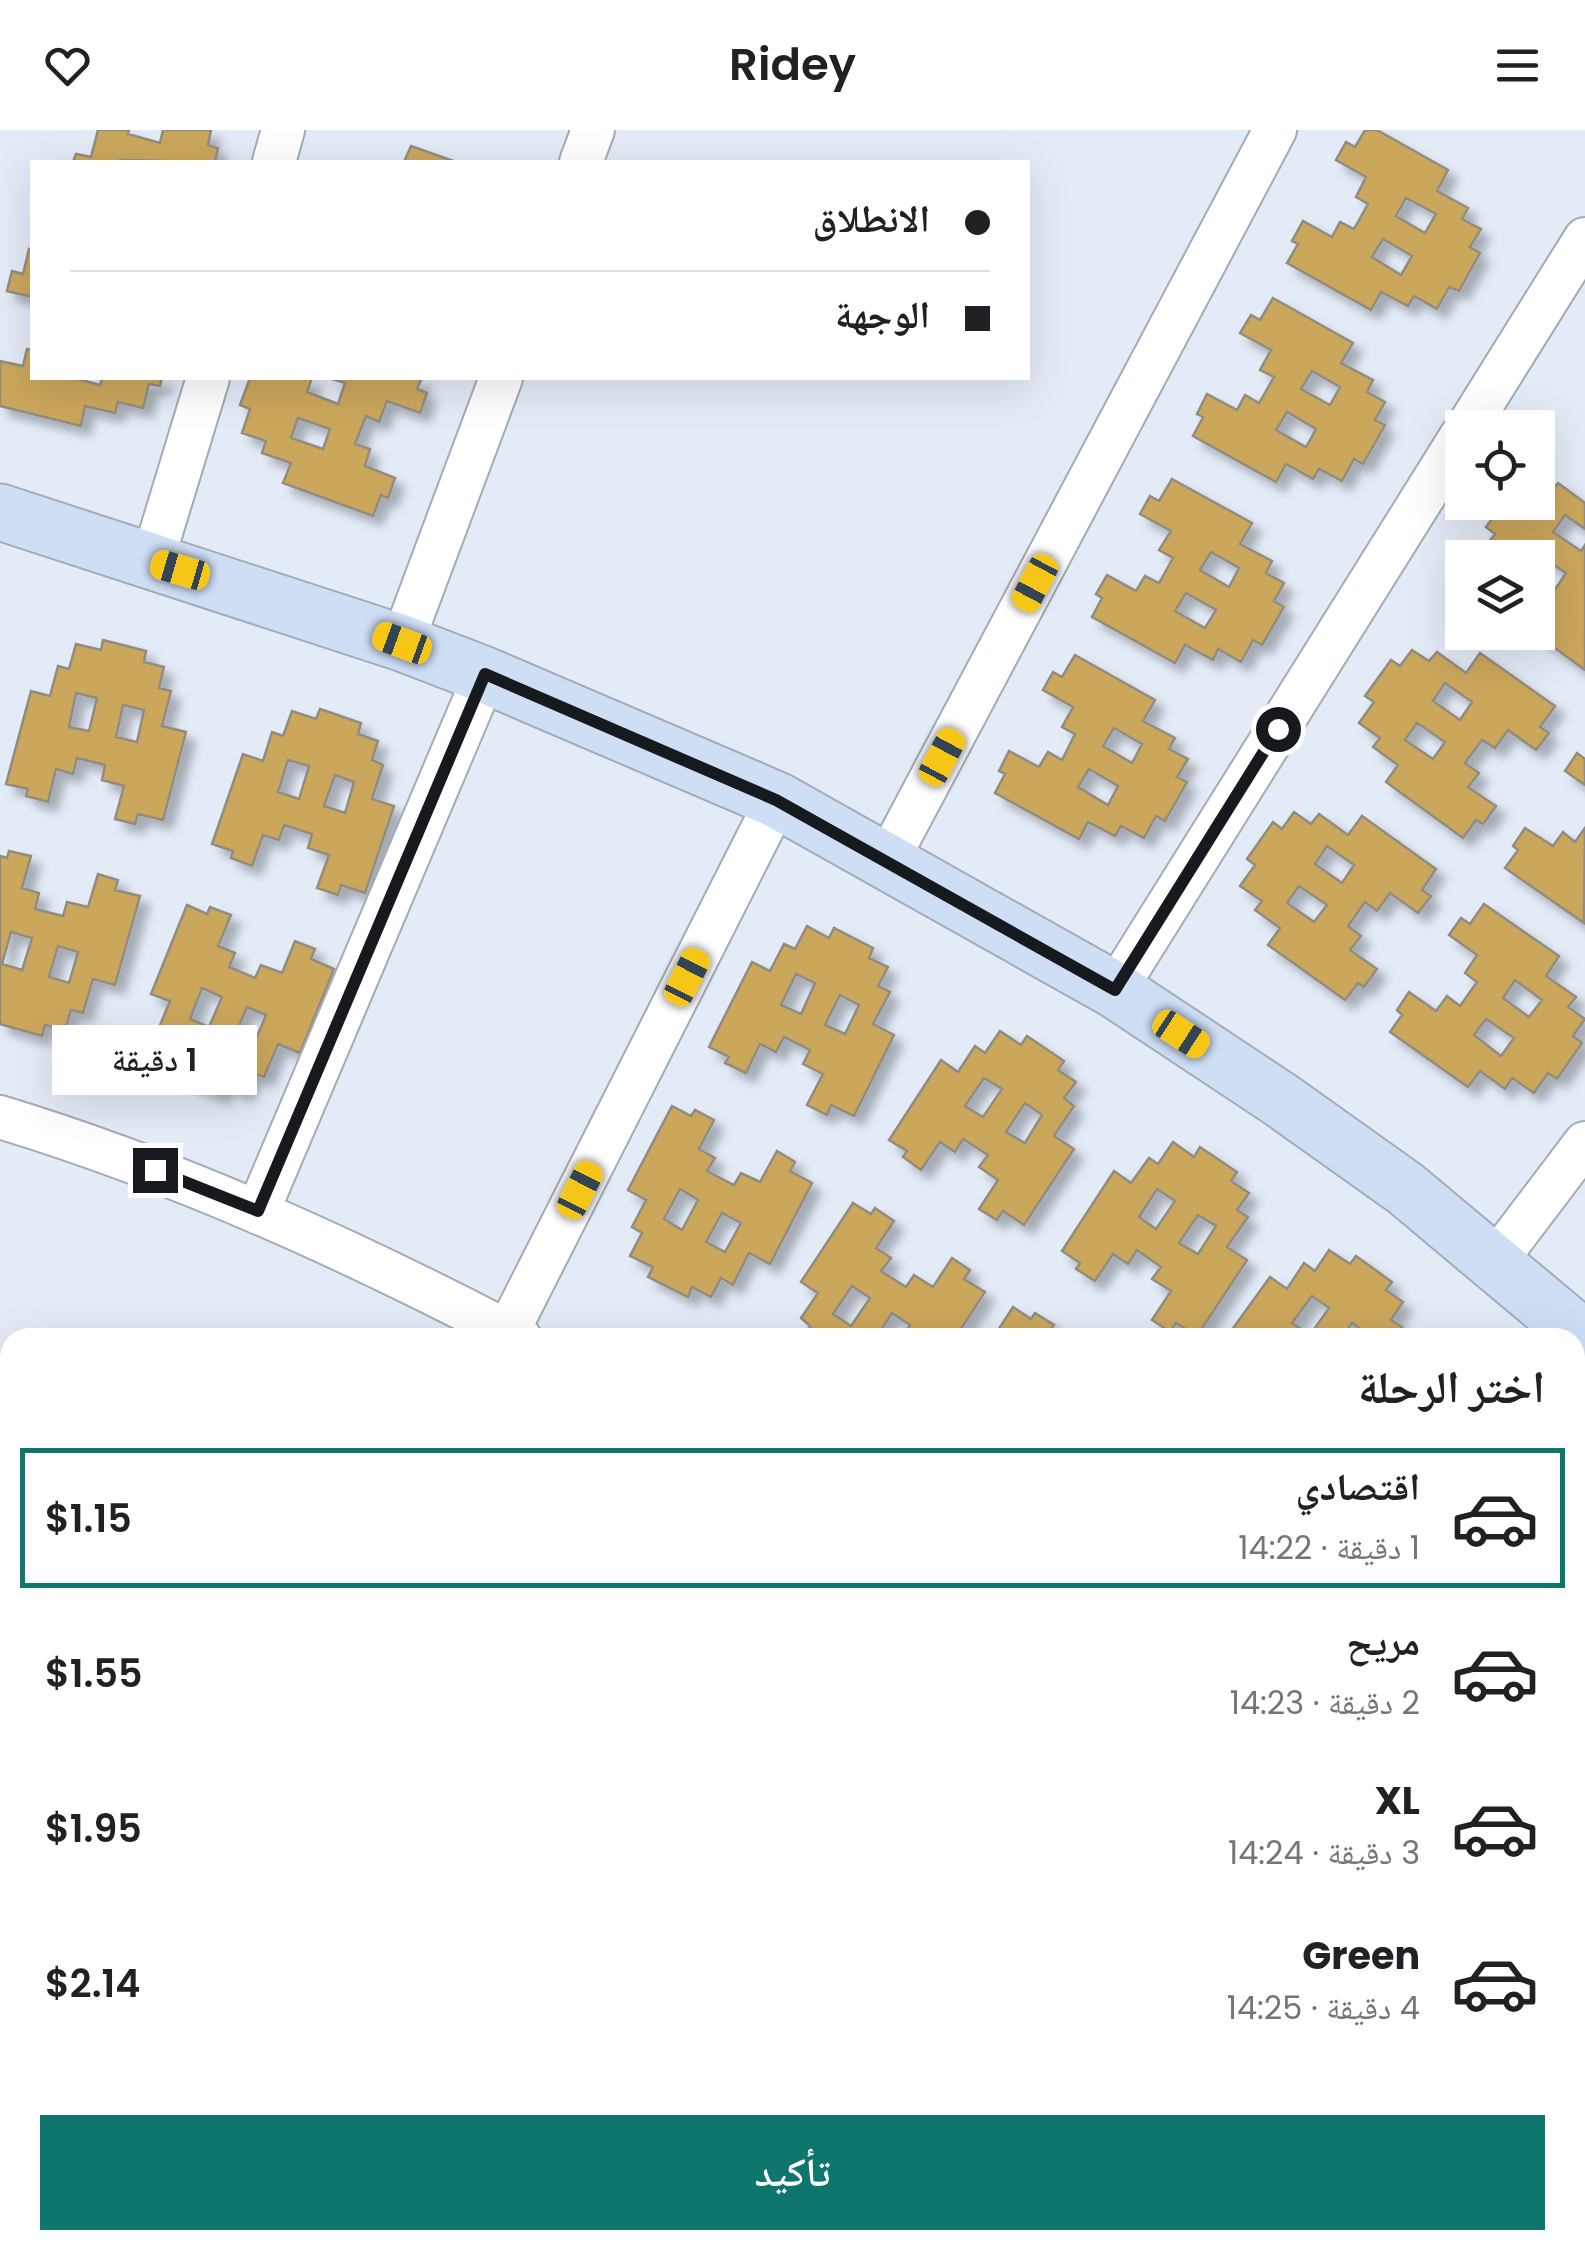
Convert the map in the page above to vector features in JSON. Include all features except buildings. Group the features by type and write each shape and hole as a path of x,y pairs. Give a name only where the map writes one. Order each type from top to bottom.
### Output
{"street":[{"path":"275,160 284,130"},
{"path":"582,160 593,130"},
{"path":"887,861 1275,130"},
{"path":"1478,410 1585,239"},
{"path":"152,562 207,380"},
{"path":"402,643 500,380"},
{"path":"1115,990 1445,462"},
{"path":"0,512 402,643 485,674 776,800 1115,990 1406,1189 1572,1328"},
{"path":"258,1211 485,674"},
{"path":"517,1328 776,800"},
{"path":"0,1117 86,1143 258,1211 502,1328"},
{"path":"1494,1263 1585,1143"}],"route":[{"path":"155,1170 258,1211 485,674 776,800 1115,990 1278,729"}]}
